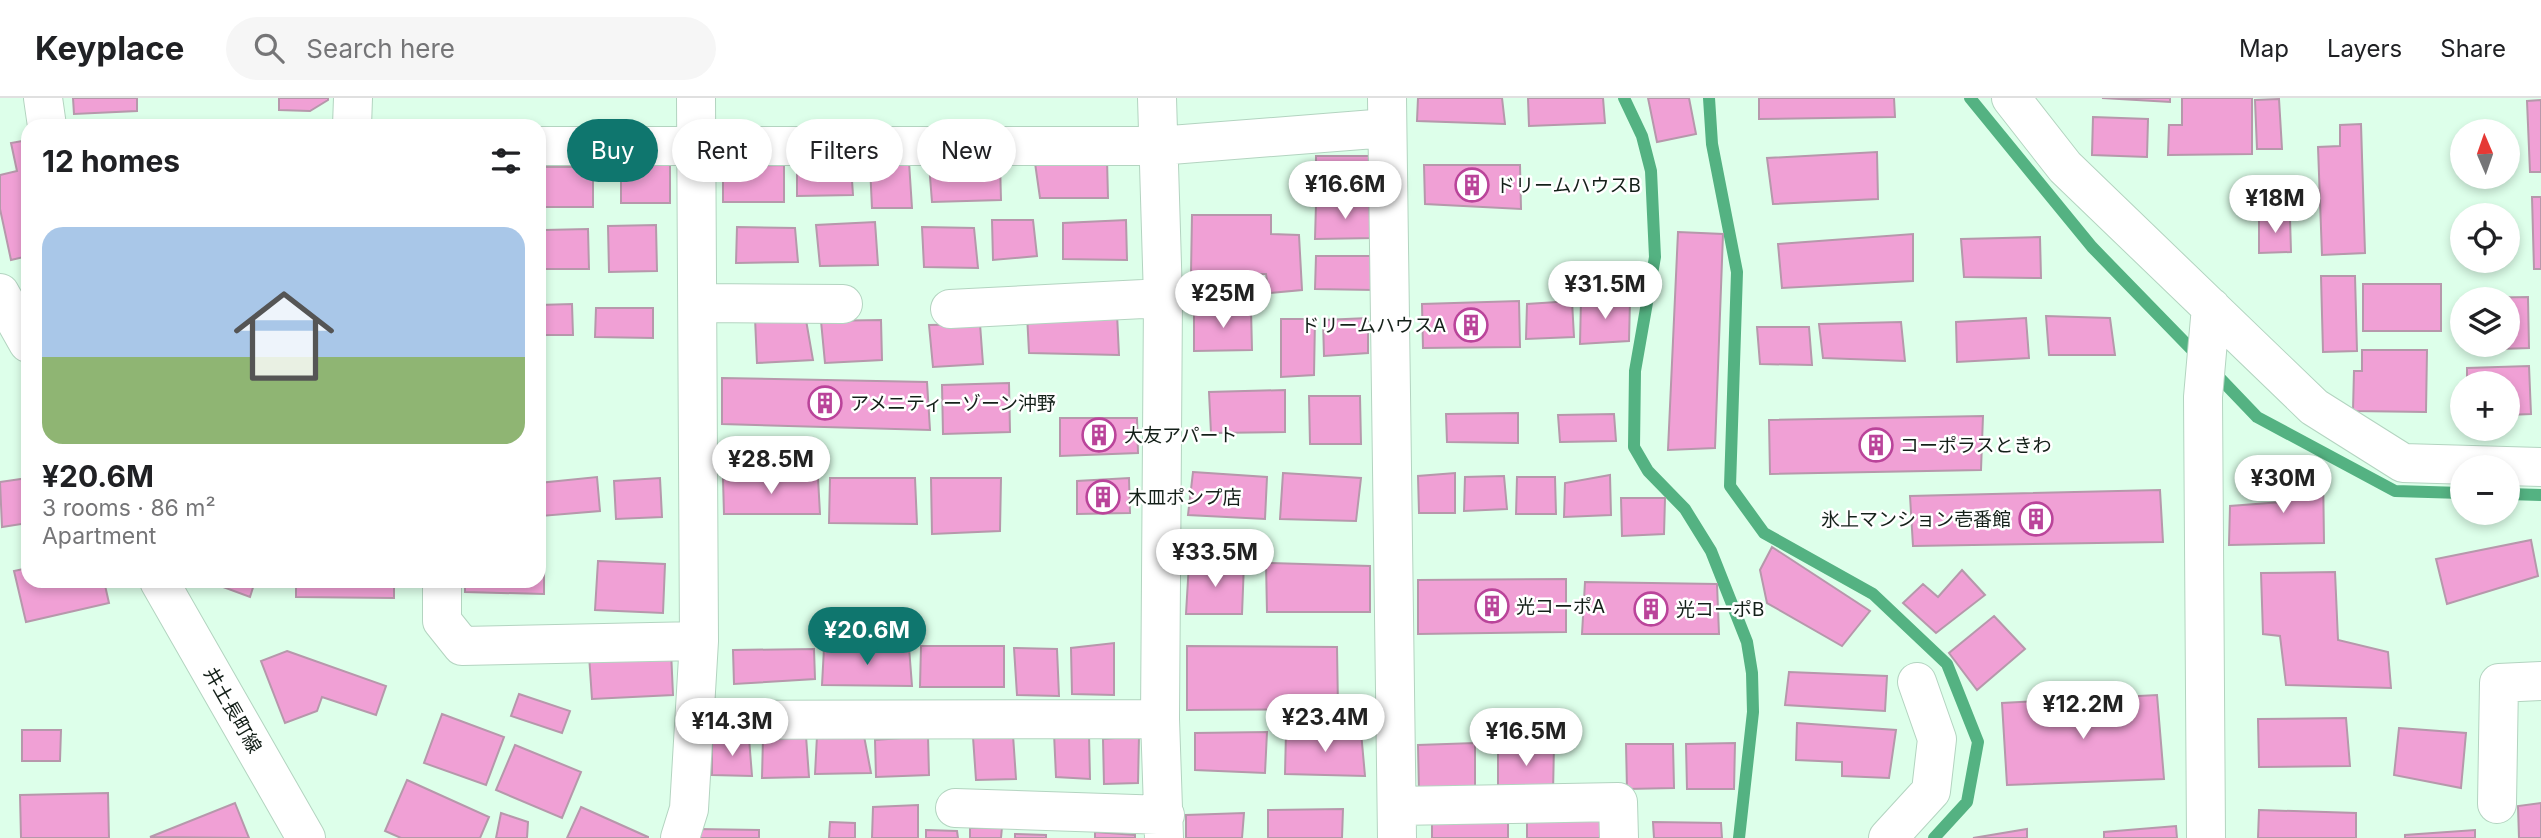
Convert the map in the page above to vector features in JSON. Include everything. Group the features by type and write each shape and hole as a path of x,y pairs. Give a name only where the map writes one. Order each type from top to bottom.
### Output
{"street":[{"path":"43,98 46,119"},
{"path":"352,119 354,98"},
{"path":"696,98 697,119"},
{"path":"955,808 1164,827 1160,719 1163,298 1157,98"},
{"path":"2011,98 2065,167 2210,322 2314,407 2403,463 2541,467"},
{"path":"772,148 1158,146 1387,113 1397,822 1618,802 1619,838"},
{"path":"546,146 672,148"},
{"path":"680,838 689,809 699,641 698,182"},
{"path":"0,293 21,330"},
{"path":"950,309 1163,298"},
{"path":"699,303 843,304"},
{"path":"2206,838 2203,397 2210,322"},
{"name":"井土長町線","path":"163,588 306,838"},
{"path":"442,588 442,621 462,646 699,641"},
{"path":"2497,804 2499,683 2541,681"},
{"path":"1888,838 1931,791 1937,739 1917,682"},
{"path":"696,720 1160,719"}],"building":[{"path":"73,98 137,98 137,111 74,114"},
{"path":"279,98 328,100 310,111 279,110"},
{"path":"1418,98 1502,98 1505,124 1417,121"},
{"path":"1528,98 1603,98 1605,123 1529,126"},
{"path":"1648,98 1689,98 1696,134 1657,142"},
{"path":"1759,98 1894,98 1895,117 1759,119"},
{"path":"2102,98 2170,98 2170,102"},
{"path":"2182,98 2252,98 2252,154 2168,155 2169,125 2182,125"},
{"path":"2279,99 2282,149 2257,149 2255,100"},
{"path":"2541,100 2541,172 2530,172 2527,101"},
{"path":"2093,117 2148,119 2147,157 2092,155"},
{"path":"2361,124 2365,253 2322,255 2318,147 2340,146 2340,125"},
{"path":"21,141 21,258 11,260 0,209 0,175 17,171 11,143"},
{"path":"1877,152 1878,199 1773,204 1767,158"},
{"path":"1316,156 1375,156 1376,190 1316,190"},
{"path":"1107,159 1108,198 1040,198 1035,163"},
{"path":"909,162 912,208 872,208 871,182 903,182 903,163"},
{"path":"658,165 670,165 670,203 621,203 621,182 658,182"},
{"path":"772,165 784,165 784,202 723,202 723,182 772,182"},
{"name":"ドリームハウスB","path":"1424,165 1520,165 1521,209 1425,204"},
{"path":"546,167 567,167 567,182 593,182 593,207 546,207"},
{"path":"797,182 852,182 853,195 797,196"},
{"path":"930,182 1001,182 1001,200 932,202"},
{"path":"2532,197 2541,197 2541,269 2534,269"},
{"path":"1316,204 1376,204 1375,238 1315,239"},
{"path":"1192,215 1271,215 1271,234 1299,235 1302,290 1269,293 1266,274 1191,274"},
{"path":"2259,218 2290,218 2291,252 2259,253"},
{"path":"992,220 1033,220 1037,256 993,260"},
{"path":"1126,220 1127,260 1063,259 1063,223"},
{"path":"875,222 878,265 820,266 816,225"},
{"path":"656,225 657,271 609,272 608,226"},
{"path":"737,227 795,228 798,262 736,263"},
{"path":"922,227 974,228 978,268 924,267"},
{"path":"588,229 589,269 546,269 546,230"},
{"path":"1678,232 1723,234 1715,448 1668,450"},
{"path":"1913,234 1913,281 1782,288 1778,244"},
{"path":"2040,237 2041,278 1964,277 1961,239"},
{"path":"1316,256 1373,256 1374,290 1315,289"},
{"path":"2321,276 2355,276 2357,351 2323,352"},
{"path":"2363,284 2441,284 2441,331 2363,331"},
{"path":"2520,297 2528,297 2529,348 2520,348"},
{"path":"1581,299 1630,300 1629,341 1580,344"},
{"name":"ドリームハウスA","path":"1519,301 1520,347 1423,348 1422,304"},
{"path":"1572,301 1574,337 1526,339 1527,304"},
{"path":"572,304 573,335 546,335 546,305"},
{"path":"596,308 653,308 653,338 595,337"},
{"path":"1251,309 1252,350 1194,351 1194,311"},
{"path":"1027,314 1117,314 1119,355 1029,353"},
{"path":"2046,316 2110,318 2115,355 2049,355"},
{"path":"755,318 806,320 813,360 757,363"},
{"path":"1368,318 1368,353 1324,356 1323,320"},
{"path":"2026,318 2029,358 1957,362 1956,322"},
{"path":"1281,319 1315,319 1314,375 1281,377"},
{"path":"881,320 882,360 825,363 821,321"},
{"path":"1901,322 1905,361 1823,358 1819,324"},
{"path":"980,324 983,364 933,367 929,325"},
{"path":"1757,327 1809,327 1812,365 1760,364"},
{"path":"2362,350 2427,350 2426,412 2353,411 2354,371 2362,371"},
{"path":"2529,366 2531,414 2520,414 2520,371 2467,371 2467,368"},
{"name":"アメニティーゾーン沖野","path":"722,378 927,382 930,430 722,424"},
{"path":"1009,383 1010,432 943,434 942,385"},
{"path":"1285,390 1285,432 1211,433 1209,392"},
{"path":"1309,396 1360,396 1361,444 1310,444"},
{"path":"1518,413 1518,443 1447,442 1446,414"},
{"path":"1614,414 1616,441 1560,442 1558,415"},
{"name":"コーポラスときわ","path":"1983,416 1981,470 1770,474 1769,420"},
{"name":"大友アパート","path":"1060,418 1137,418 1138,453 1060,456"},
{"path":"2323,470 2324,543 2229,545 2230,506 2282,502 2282,473"},
{"path":"1193,472 1267,477 1265,519 1188,515"},
{"path":"1283,473 1361,478 1356,521 1280,519"},
{"path":"1455,473 1455,513 1419,513 1418,476"},
{"path":"1610,475 1611,515 1564,517 1565,483"},
{"path":"1504,476 1507,509 1464,511 1465,477"},
{"path":"597,477 600,511 546,516 546,482"},
{"path":"1517,477 1555,477 1556,514 1516,514"},
{"path":"660,478 662,517 616,519 614,481"},
{"path":"818,478 820,514 724,514 723,479"},
{"path":"830,478 915,478 917,524 829,523"},
{"path":"931,478 1001,478 1000,531 932,534"},
{"name":"木皿ポンプ店","path":"1129,478 1130,513 1077,514 1077,481"},
{"path":"21,479 21,524 2,527 0,482"},
{"name":"氷上マンション壱番館","path":"2160,490 2163,542 1913,546 1910,496"},
{"path":"1621,498 1665,498 1664,534 1622,536"},
{"path":"2531,540 2538,576 2447,604 2436,559"},
{"path":"1772,547 1870,611 1842,646 1767,603 1760,570"},
{"path":"598,561 665,564 663,613 595,610"},
{"path":"1189,563 1244,563 1242,614 1186,614"},
{"path":"1266,563 1370,566 1370,612 1267,612"},
{"path":"21,570 21,588 106,588 109,603 26,622 14,571"},
{"path":"1962,570 1985,595 1936,633 1903,603 1923,584 1938,597"},
{"path":"2335,572 2338,640 2388,652 2391,688 2286,685 2280,636 2263,634 2261,573"},
{"name":"光コーポA","path":"1566,579 1566,632 1418,634 1418,580"},
{"name":"光コーポB","path":"1585,582 1717,584 1719,634 1582,634"},
{"path":"226,588 253,588 250,597"},
{"path":"296,588 394,588 394,598 296,597"},
{"path":"465,588 544,588 544,594 465,592"},
{"path":"1994,616 2025,649 1977,690 1949,653"},
{"path":"1114,643 1114,695 1072,694 1071,648"},
{"path":"921,646 1004,646 1004,687 920,687"},
{"path":"1187,646 1337,647 1338,709 1187,710"},
{"path":"909,647 912,686 822,685 824,648"},
{"path":"1014,648 1057,649 1059,696 1017,695"},
{"path":"814,649 815,679 734,684 733,650"},
{"path":"287,651 386,686 376,715 322,697 317,711 285,723 261,661"},
{"path":"671,651 673,695 592,699 589,655"},
{"path":"1789,672 1887,676 1885,711 1785,705"},
{"path":"519,694 570,711 562,733 511,716"},
{"path":"2157,695 2164,779 2007,785 2002,703"},
{"path":"442,714 504,737 486,785 424,763"},
{"path":"2346,718 2350,766 2259,767 2258,719"},
{"path":"1797,723 1896,730 1889,778 1842,776 1842,762 1796,760"},
{"path":"2399,728 2466,733 2461,788 2394,775"},
{"path":"22,730 61,730 60,761 22,761"},
{"path":"1267,732 1265,773 1195,770 1195,733"},
{"path":"1286,732 1361,732 1365,776 1285,774"},
{"path":"1054,733 1089,734 1090,779 1056,777"},
{"path":"1013,735 1016,779 976,780 973,737"},
{"path":"806,736 809,777 762,778 763,737"},
{"path":"817,736 864,736 871,773 815,774"},
{"path":"928,736 929,775 876,777 875,740"},
{"path":"1139,736 1138,783 1104,784 1103,739"},
{"path":"749,738 752,776 712,775 712,742"},
{"path":"1475,743 1475,791 1419,793 1418,745"},
{"path":"1735,743 1734,789 1687,789 1686,744"},
{"path":"1498,744 1554,744 1553,793 1498,792"},
{"path":"1626,744 1673,744 1674,788 1627,789"},
{"path":"515,745 581,772 562,818 496,790"},
{"path":"407,780 489,817 480,838 401,838 385,831"},
{"path":"108,793 109,838 21,838 20,795"},
{"path":"235,803 249,838 150,837"},
{"path":"2541,803 2541,838 2519,838 2518,806"},
{"path":"918,805 918,838 872,838 873,807"},
{"path":"581,807 648,837 648,838 567,838"},
{"path":"1343,809 1342,838 1268,838 1268,810"},
{"path":"2259,810 2356,813 2356,838 2258,838"},
{"path":"501,813 528,822 527,838 496,838"},
{"path":"1244,813 1242,838 1186,838 1186,815"},
{"path":"1607,815 1608,838 1527,838 1527,817"},
{"path":"1508,816 1508,838 1432,838 1432,818"},
{"path":"830,822 855,823 855,838 829,838"},
{"path":"1653,822 1721,823 1722,838 1654,838"},
{"path":"2176,826 2177,838 2104,838 2104,832"},
{"path":"1002,827 1001,838 970,838 970,828"},
{"path":"698,829 759,830 759,838 698,838"},
{"path":"2027,829 2027,838 1973,838"},
{"path":"926,830 957,831 958,838 926,838"},
{"path":"2475,830 2475,838 2405,838 2405,835"},
{"path":"1095,832 1135,835 1135,838 1095,838"},
{"path":"1015,834 1046,835 1046,838 1015,838"}],"waterway":[{"path":"1624,98 1642,136 1651,171 1655,257 1635,371 1634,447 1648,471 1685,509 1711,551 1747,642 1752,673 1753,712 1739,838"},
{"path":"1709,98 1712,144 1737,272 1730,486 1764,533 1873,594 1947,664 1978,742 1967,802 1934,838"},
{"path":"1970,98 2092,247 2199,357"},
{"path":"2212,370 2257,417 2395,491 2450,493"},
{"path":"2520,494 2541,495"}],"place":[{"name":"ドリームハウスB","path":"1472,185"},
{"name":"ドリームハウスA","path":"1471,325"},
{"name":"アメニティーゾーン沖野","path":"825,403"},
{"name":"大友アパート","path":"1099,435"},
{"name":"コーポラスときわ","path":"1876,445"},
{"name":"木皿ポンプ店","path":"1103,497"},
{"name":"氷上マンション壱番館","path":"2036,519"},
{"name":"光コーポA","path":"1492,606"},
{"name":"光コーポB","path":"1651,609"}]}
